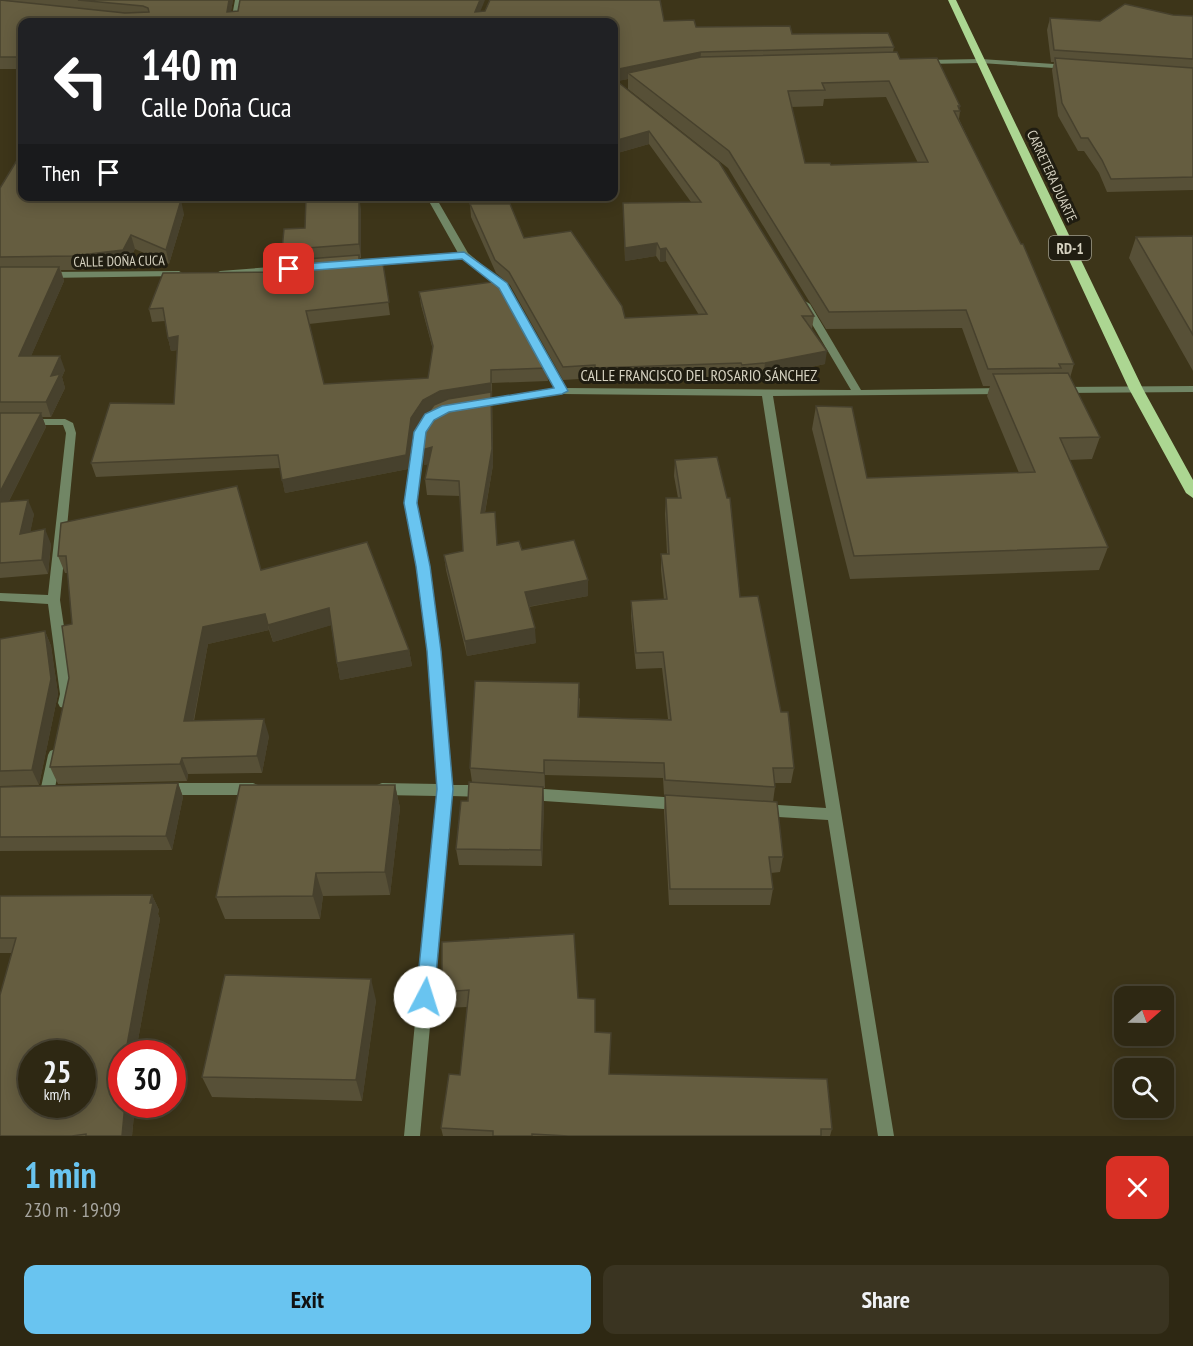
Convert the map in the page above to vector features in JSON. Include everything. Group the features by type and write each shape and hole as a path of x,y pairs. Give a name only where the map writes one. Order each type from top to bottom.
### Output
{"main road":[{"name":"CARRETERA DUARTE","path":"952,0 1136,389 1193,493"}],"street":[{"path":"235,18 239,0"},
{"path":"911,63 981,61 1075,68"},
{"path":"433,201 464,255 504,286 562,391"},
{"path":"338,265 464,255"},
{"path":"212,274 304,267"},
{"name":"CALLE DOÑA CUCA","path":"36,275 189,274"},
{"path":"797,292 858,393"},
{"path":"1044,390 1193,389"},
{"name":"CALLE FRANCISCO DEL ROSARIO SÁNCHEZ","path":"412,1136 445,789 434,651 423,566 411,503 420,432 430,417 452,408 562,391 858,393 1020,391"},
{"path":"767,392 886,1136"},
{"path":"0,422 65,422 71,433 54,600 67,694 63,716"},
{"path":"0,597 54,600"},
{"path":"47,792 58,738"},
{"path":"150,789 268,789"},
{"path":"363,789 445,789 692,805"},
{"path":"751,809 833,814"}],"building":[{"path":"0,0 125,13 149,12 148,8 143,6 78,0 229,0 227,12 238,11 240,0 480,0 475,12 485,11 490,0 660,0 664,21 694,20 696,27 790,26 792,34 888,33 894,47 701,52 618,69 618,18 18,18 18,57 0,57"},
{"path":"1125,4 1173,15 1193,16 1193,59 1054,50 1050,18 1100,21"},
{"path":"897,52 900,59 937,58 960,106 958,106 960,111 954,111 1023,244 1074,364 1059,364 1061,368 988,369 966,310 829,312 729,151 628,73 701,57","holes":["889,81 928,162 831,165 830,163 805,163 788,91 825,90 822,83"]},
{"path":"1055,58 1193,68 1193,177 1111,179 1088,138 1081,138 1062,103"},
{"path":"618,82 719,162 814,316 802,316 827,351 742,365 741,363 563,367 509,272 495,260 470,204 510,204 524,238 571,231 622,306 625,318 707,314 666,248 660,249 657,243 625,248 623,203 701,202 649,131 618,140"},
{"path":"18,159 18,201 181,201 166,250 131,235 123,250 72,256 0,257 0,188"},
{"path":"306,201 359,201 359,244 282,250 284,229 305,228"},
{"path":"1193,236 1193,335 1136,237"},
{"path":"359,255 359,266 383,264 389,302 306,311 324,384 428,378 433,346 419,292 499,281 547,368 491,370 491,383 440,391 423,400 411,418 406,455 282,480 278,455 91,463 110,403 174,404 178,336 168,338 163,308 149,309 163,273 280,272 281,261"},
{"path":"0,267 59,267 19,356 60,356 51,376 60,374 46,402 0,402"},
{"path":"1068,373 1100,437 1060,438 1108,547 854,556 816,406 852,407 867,478 1035,472 993,374"},
{"path":"491,392 492,449 481,513 495,512 497,545 519,541 522,550 574,540 588,580 525,592 535,628 465,641 444,555 463,551 459,481 425,479 432,447 422,450 425,417 434,405 448,399"},
{"path":"0,413 41,413 0,492"},
{"path":"717,457 727,498 730,498 740,597 758,596 781,712 788,712 794,768 773,768 775,787 665,780 664,763 544,760 544,773 470,768 475,681 579,683 578,717 671,720 663,652 636,653 631,601 667,599 661,554 669,554 666,498 681,498 675,460"},
{"path":"237,486 261,570 367,542 409,650 337,663 329,608 268,625 265,614 203,627 184,721 264,719 257,756 182,758 180,764 50,767 69,678 62,626 72,624 66,556 58,556 61,523"},
{"path":"28,500 20,534 45,529 42,560 0,563 0,502"},
{"path":"45,631 51,679 32,770 0,771 0,639"},
{"path":"469,782 543,787 541,850 456,849 461,801 468,801"},
{"path":"178,783 166,836 0,837 0,787"},
{"path":"240,785 395,785 385,872 316,873 313,896 216,897"},
{"path":"665,795 777,802 783,857 769,857 773,889 670,889"},
{"path":"152,895 150,903 153,903 128,1040 108,1040 108,1118 124,1118 122,1136 86,1136 86,1134 0,1136 0,995 16,938 0,938 0,896"},
{"path":"574,934 578,998 595,999 595,1032 611,1033 609,1074 827,1079 832,1129 821,1129 821,1136 532,1134 532,1136 493,1136 493,1131 441,1128 449,1074 460,1075 469,990 442,992 442,942"},
{"path":"225,975 371,979 356,1080 202,1077"}],"route":[{"path":"289,269 464,255 504,286 562,391 446,409 430,417 420,432 411,503 423,566 434,651 445,789 425,997"}]}
